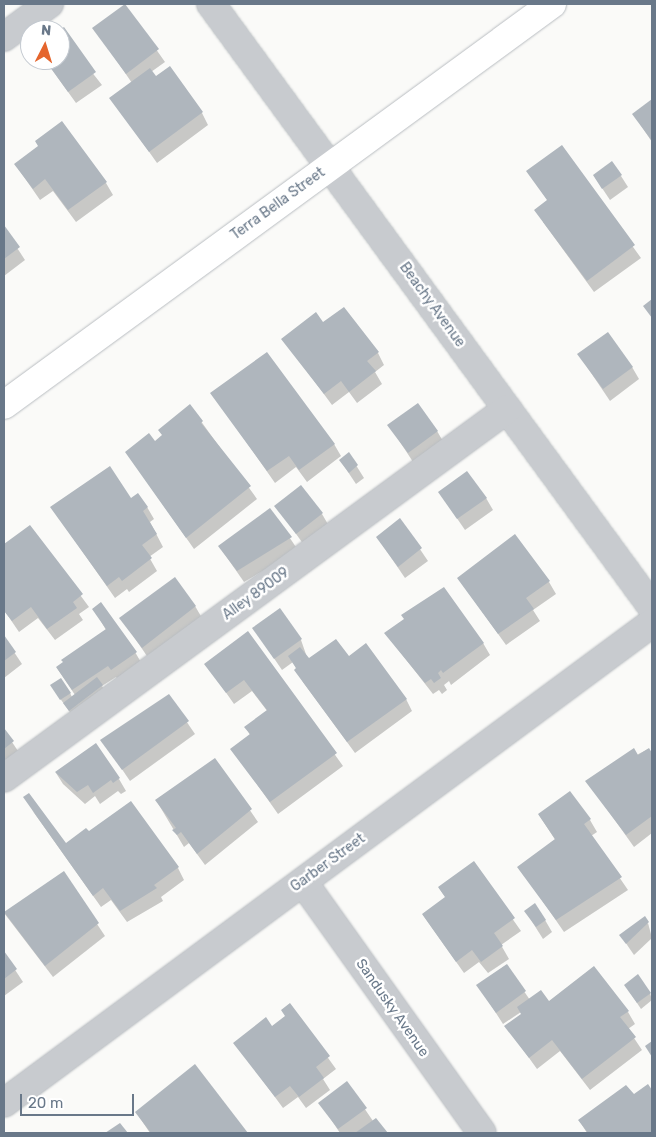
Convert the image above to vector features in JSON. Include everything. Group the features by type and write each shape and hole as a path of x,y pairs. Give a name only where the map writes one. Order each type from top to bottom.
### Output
{"main road":[{"name":"Terra Bella Street","path":"4,405 552,4"}],"street":[{"path":"4,37 49,4"},
{"name":"Beachy Avenue","path":"211,4 652,607"},
{"name":"Alley 89009","path":"4,778 507,409"},
{"name":"Garber Street","path":"4,1103 652,623"},
{"name":"Sandusky Avenue","path":"303,882 482,1133"}],"building":[{"path":"125,4 159,49 126,74 92,28"},
{"path":"70,35 96,72 68,92 52,70 70,70"},
{"path":"170,66 203,112 149,152 109,98 150,68 156,76"},
{"path":"652,99 652,141 632,114"},
{"path":"62,121 107,182 68,210 45,179 33,189 14,164 38,146 35,141"},
{"path":"562,145 635,245 587,281 534,210 547,200 526,171"},
{"path":"612,161 622,175 602,189 593,175"},
{"path":"4,225 20,247 4,259"},
{"path":"652,299 652,318 643,306"},
{"path":"344,307 379,352 367,361 376,371 349,392 341,381 324,394 281,339 316,312 323,322"},
{"path":"608,332 633,367 603,389 577,354"},
{"path":"267,352 335,444 299,470 289,456 267,471 210,393"},
{"path":"418,403 438,431 408,453 387,425"},
{"path":"190,404 203,421 201,423 251,486 186,538 125,452 149,433 155,441 162,435 158,430"},
{"path":"349,452 358,465 349,473 339,460"},
{"path":"110,466 131,498 138,493 148,507 143,511 157,534 142,545 152,558 122,581 119,577 107,586 50,507"},
{"path":"467,471 487,498 457,519 438,492"},
{"path":"301,485 323,513 296,534 274,506"},
{"path":"270,508 292,537 237,571 218,546"},
{"path":"400,518 422,548 398,567 376,537"},
{"path":"30,525 83,594 73,602 77,608 47,629 31,607 12,621 4,611 4,544"},
{"path":"515,534 550,581 526,598 534,609 498,634 457,578"},
{"path":"175,577 196,606 142,648 119,618"},
{"path":"444,587 484,643 443,673 441,670 438,673 441,678 434,683 431,679 425,683 384,633 404,619 401,615"},
{"path":"101,602 137,652 111,670 108,666 72,690 56,667 63,662 61,660 106,629 92,609"},
{"path":"280,608 302,639 274,659 252,628"},
{"path":"248,631 337,753 270,802 230,749 250,734 244,727 267,710 244,680 226,693 204,664"},
{"path":"4,635 16,652 4,661"},
{"path":"336,639 349,656 366,643 407,699 347,742 294,670 296,668 288,656 300,647 309,658"},
{"path":"97,677 103,685 69,711 63,703"},
{"path":"61,678 71,693 60,700 50,685"},
{"path":"169,694 189,721 122,770 100,740"},
{"path":"4,728 14,741 4,749"},
{"path":"96,743 120,778 113,783 111,780 93,793 88,785 77,792 55,772"},
{"path":"634,748 638,755 649,748 652,753 652,816 626,835 585,781"},
{"path":"215,758 252,809 197,854 181,832 177,835 172,830 176,828 155,800"},
{"path":"570,791 591,819 584,824 622,877 556,920 517,867 555,839 538,814"},
{"path":"29,793 66,843 86,828 89,831 131,801 179,867 154,885 157,888 120,911 103,888 93,896 23,797"},
{"path":"474,861 515,918 494,933 503,946 481,962 472,950 456,962 422,914 445,897 438,887"},
{"path":"64,871 99,923 45,966 4,912"},
{"path":"535,903 546,920 536,927 524,911"},
{"path":"645,916 649,922 626,944 619,935"},
{"path":"4,951 17,969 4,979"},
{"path":"507,964 526,991 496,1013 476,985"},
{"path":"594,966 629,1011 620,1017 636,1037 582,1079 552,1040 529,1058 504,1026 521,1014 517,1007 541,990 549,1001"},
{"path":"638,974 651,993 637,1003 624,985"},
{"path":"290,1003 330,1056 316,1067 324,1078 299,1097 290,1086 275,1097 233,1043 266,1017 272,1026 285,1016 281,1010"},
{"path":"652,1041 652,1057 645,1046"},
{"path":"195,1064 248,1133 151,1133 135,1112"},
{"path":"347,1081 367,1108 338,1129 318,1103"},
{"path":"648,1084 652,1090 652,1133 588,1133 578,1120 626,1085 634,1094"},
{"path":"376,1118 388,1133 355,1133"},
{"path":"120,1123 128,1133 105,1133"}]}
